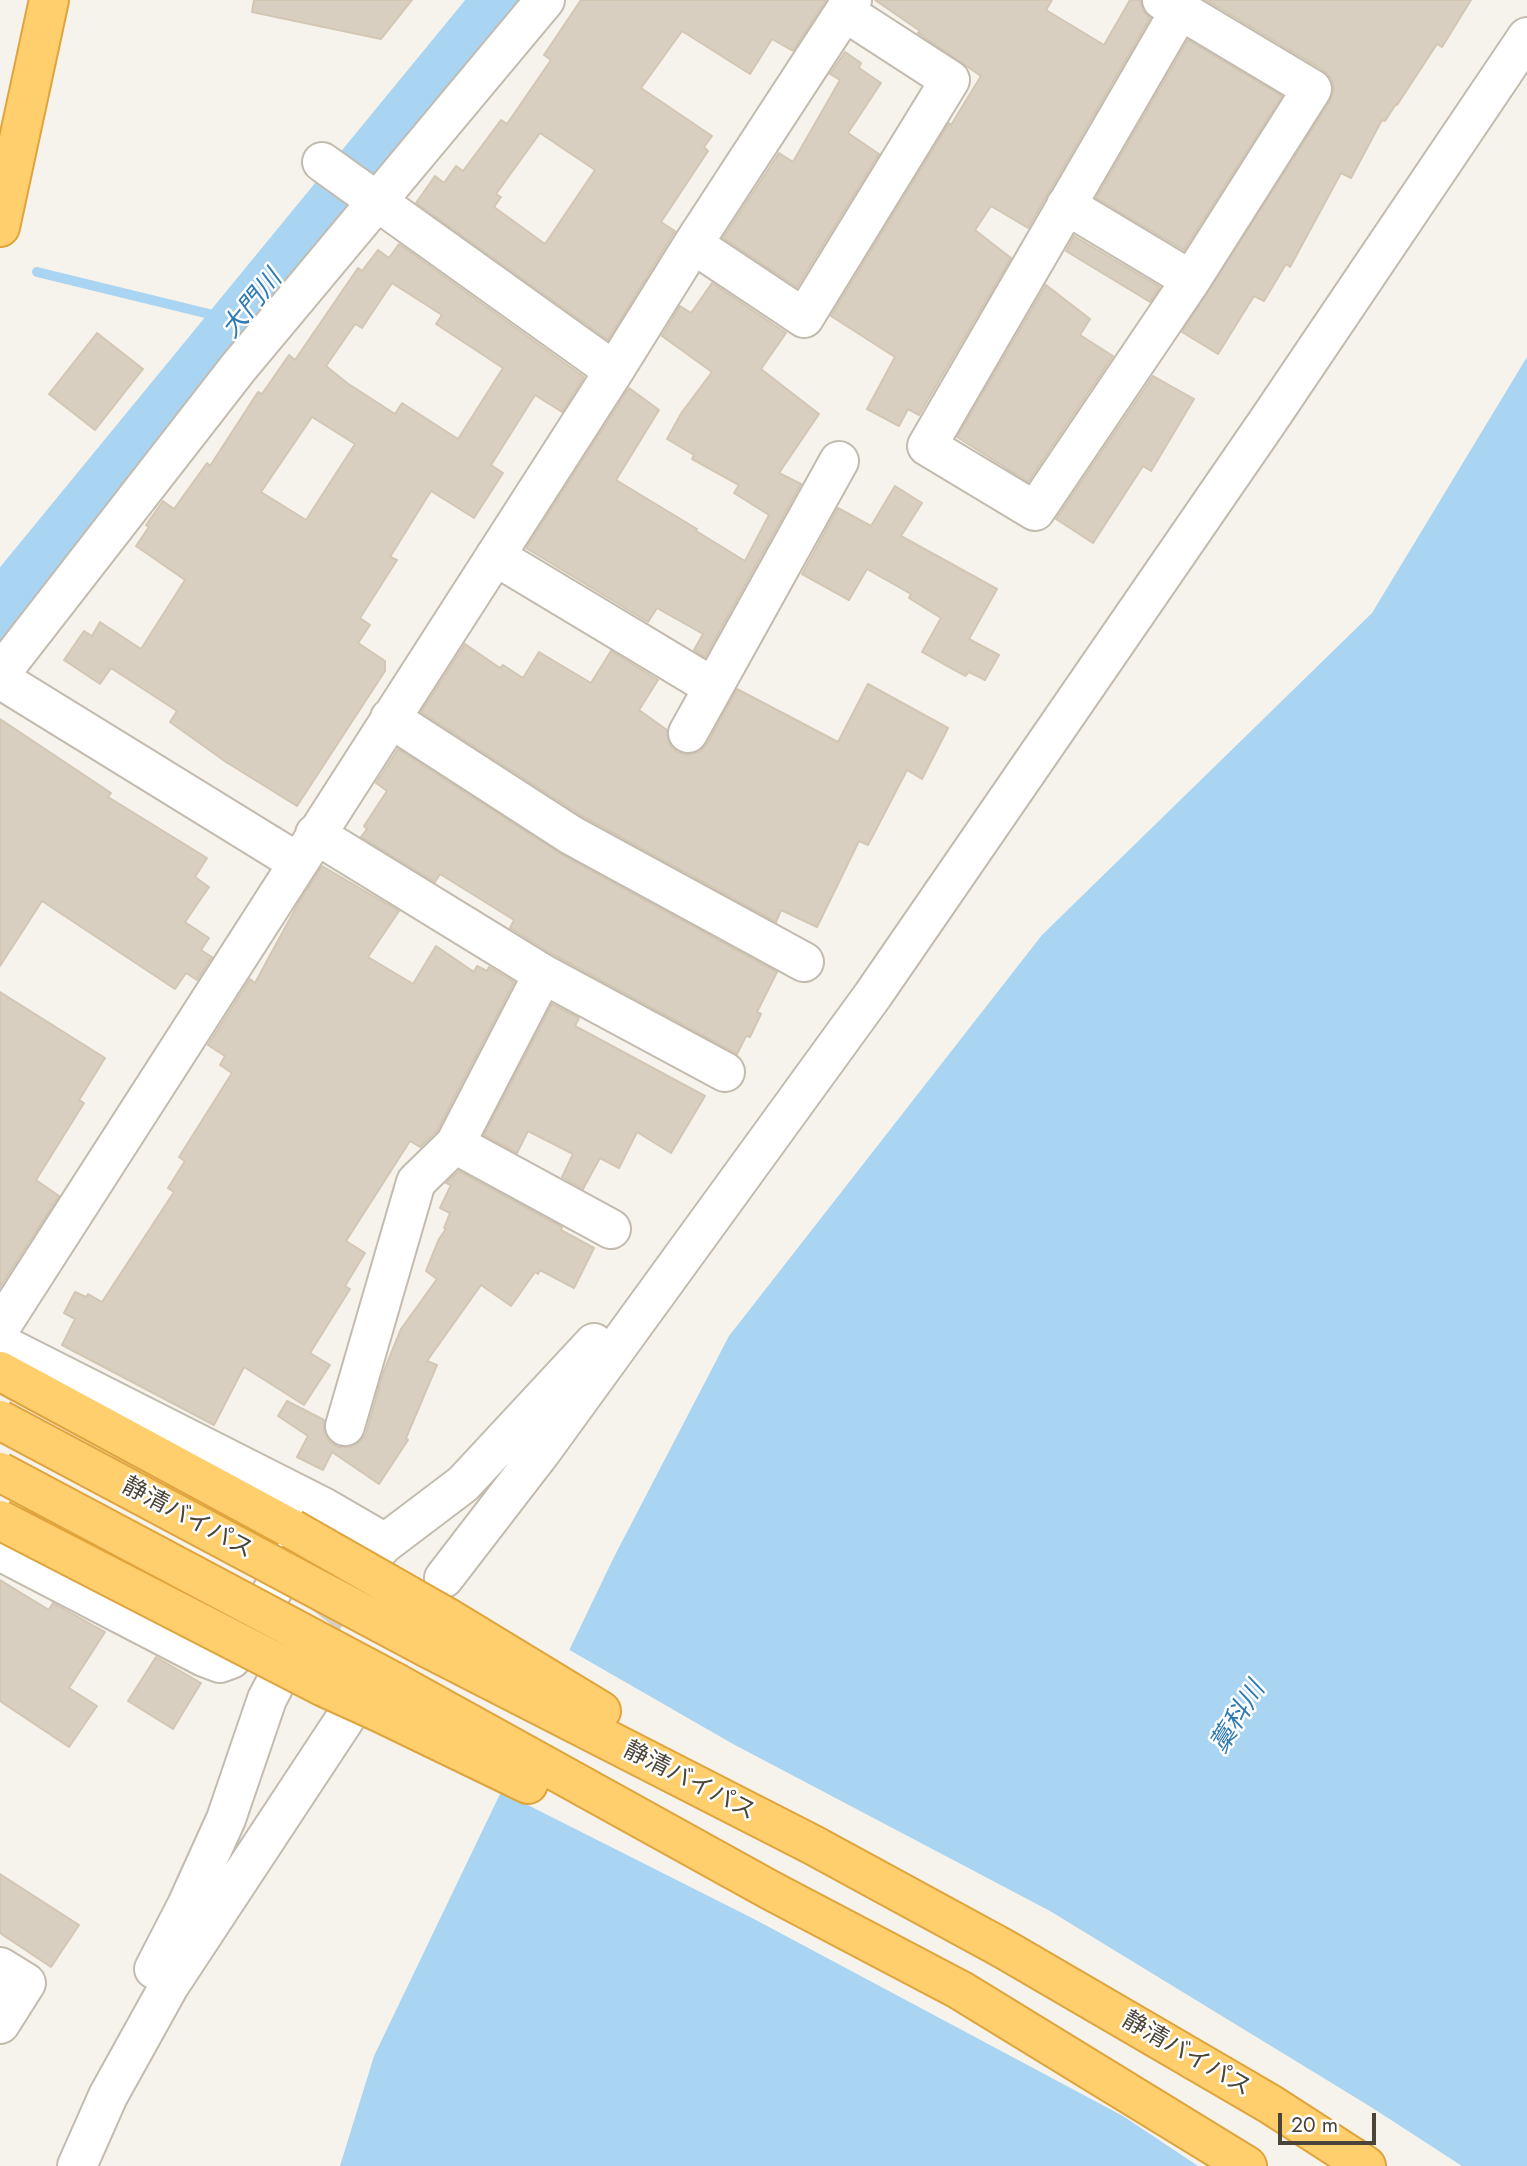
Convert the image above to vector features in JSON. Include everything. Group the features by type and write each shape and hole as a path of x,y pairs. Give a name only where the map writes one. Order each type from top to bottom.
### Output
{"highway":[{"path":"0,227 49,0"},
{"path":"0,1371 292,1529 448,1618 539,1672 813,1845"},
{"name":"静清バイパス","path":"0,1420 426,1647 813,1845 1028,1963 1270,2104 1366,2166"},
{"name":"静清バイパス","path":"0,1472 398,1684 771,1890 960,1990 1247,2166"},
{"path":"0,1520 324,1686 547,1793 771,1890"}],"street":[{"path":"545,0 238,368 0,676 306,848 725,1073"},
{"path":"1171,5 1312,89 1192,280 1035,511 927,446 1066,205 1171,5"},
{"path":"0,1328 693,244 849,6 950,80 804,318 693,244"},
{"path":"444,1578 541,1452 881,984 1270,418 1527,37"},
{"path":"322,162 614,371"},
{"path":"1066,205 1192,280"},
{"path":"688,733 839,461"},
{"path":"495,556 713,687"},
{"path":"390,718 571,835 804,962"},
{"path":"345,1426 416,1182 455,1144 543,974"},
{"path":"455,1144 611,1229"},
{"path":"0,1333 5,1346 323,1507 380,1548 463,1484 603,1334 680,1262"},
{"path":"0,1551 220,1663 232,1659 323,1507"},
{"path":"108,2096 132,2021 226,1819 267,1699 277,1680"},
{"path":"77,2166 108,2096 169,1986 362,1693"},
{"path":"0,1967 26,1983 0,2024"}],"water":[{"name":"藁科川","path":"1527,357 1527,2166 340,2166 374,2056 614,1557 729,1336 1042,935 1372,613"}],"pier":[{"path":"566,1648 733,1744 1050,1911 1371,2107 1462,2166 1198,2166 1123,2116 754,1919 498,1790"}],"building":[{"path":"254,0 412,0 381,39 252,12"},
{"path":"581,0 826,0 793,51 772,39 750,74 682,31 641,88 712,136 704,147 708,151 661,222 675,231 608,340 416,203 435,176 444,183 456,166 463,171 501,120 507,124 551,60 544,55","holes":["540,133 595,170 545,244 494,207 501,197 496,194"]},
{"path":"875,0 1052,0 1046,10 1104,45 1130,0 1140,0 1143,11 1150,18 1028,228 991,206 975,230 1011,258 919,415 908,409 899,426 867,409 895,357 831,316 949,123 951,125 981,76"},
{"path":"1206,0 1471,0 1442,47 1437,44 1397,105 1385,121 1382,120 1351,178 1341,173 1290,267 1286,264 1264,301 1254,296 1218,354 1182,332 1330,101 1334,89 1331,78 1323,70"},
{"path":"1188,40 1282,96 1184,250 1096,198"},
{"path":"845,52 861,63 859,68 881,83 848,133 879,154 797,287 723,238 779,153 793,162 840,80 830,74"},
{"path":"1074,236 1160,287 1150,302 1066,251"},
{"path":"399,244 584,377 562,412 535,395 491,465 503,473 474,518 431,491 390,557 397,560 360,618 370,625 358,643 385,661 385,671 297,806 226,762 170,722 177,711 111,668 100,684 64,660 84,631 92,636 100,622 141,649 185,580 136,546 149,527 146,525 163,501 174,509 207,463 210,466 258,392 262,394 289,355 295,360 358,268 362,271 378,250 389,258","holes":["392,283 442,315 436,324 503,368 458,439 402,403 395,414 326,366 355,324 362,328","312,417 355,444 306,520 261,492"]},
{"path":"712,283 786,333 761,369 819,414 779,473 801,484 705,657 694,650 703,634 657,608 648,622 526,548 629,388 659,410 616,480 745,561 769,515 734,493 739,485 692,459 694,455 667,439 682,412 712,372 662,336 680,306 691,313"},
{"path":"1046,285 1090,319 1080,335 1113,356 1028,482 957,437"},
{"path":"97,333 143,369 95,430 49,394"},
{"path":"1153,376 1194,399 1151,471 1143,466 1093,543 1056,519"},
{"path":"895,486 922,503 901,536 997,589 969,639 999,655 985,680 969,672 965,676 922,652 941,618 909,598 911,594 867,569 849,600 802,574 838,508 871,526"},
{"path":"465,644 500,668 503,665 523,678 539,652 591,683 611,651 658,680 639,710 667,730 669,744 677,752 688,755 699,752 707,744 737,689 838,742 868,684 948,728 922,779 907,770 868,845 859,841 817,927 781,910 776,922 582,816 421,712"},
{"path":"0,719 111,793 108,797 207,858 195,877 209,887 185,922 209,938 201,950 212,957 197,980 186,973 175,989 42,901 0,966"},
{"path":"398,749 561,854 777,972 757,1012 761,1014 750,1037 746,1036 737,1054 554,955 510,928 514,920 440,874 435,882 361,837 367,829 364,826 387,791 376,783"},
{"path":"322,866 399,911 368,957 413,984 436,946 474,972 477,966 487,971 489,967 514,982 437,1131 420,1147 410,1141 346,1241 365,1253 345,1286 350,1289 310,1353 330,1365 304,1405 244,1367 214,1425 62,1345 75,1319 64,1313 75,1292 86,1297 88,1294 102,1302 174,1192 168,1188 185,1161 179,1157 232,1073 220,1065 225,1056 208,1045 250,979 255,983"},
{"path":"0,992 105,1058 79,1100 84,1103 36,1180 59,1196 0,1287"},
{"path":"552,1004 579,1018 575,1026 705,1096 671,1153 637,1132 619,1168 600,1158 583,1189 562,1177 573,1154 528,1131 517,1153 484,1135"},
{"path":"459,1171 562,1227 561,1230 594,1248 574,1288 540,1270 538,1274 535,1272 511,1306 481,1285 427,1361 437,1365 406,1438 408,1440 379,1484 332,1452 323,1470 297,1457 308,1436 278,1416 287,1401 324,1420 324,1432 330,1442 338,1447 351,1447 361,1441 366,1433 383,1373 401,1329 437,1279 426,1271 446,1229 444,1228 450,1213 440,1208 451,1185 446,1183"},
{"path":"0,1580 49,1610 53,1603 105,1632 69,1688 97,1706 69,1747 0,1701"},
{"path":"156,1657 201,1683 173,1729 128,1701"},
{"path":"0,1874 79,1925 51,1967 0,1933"}],"waterway":[{"name":"大門川","path":"3,611 504,0"},
{"path":"37,272 242,322"}],"tunnel":[{"path":"289,1664 359,1573"}]}
